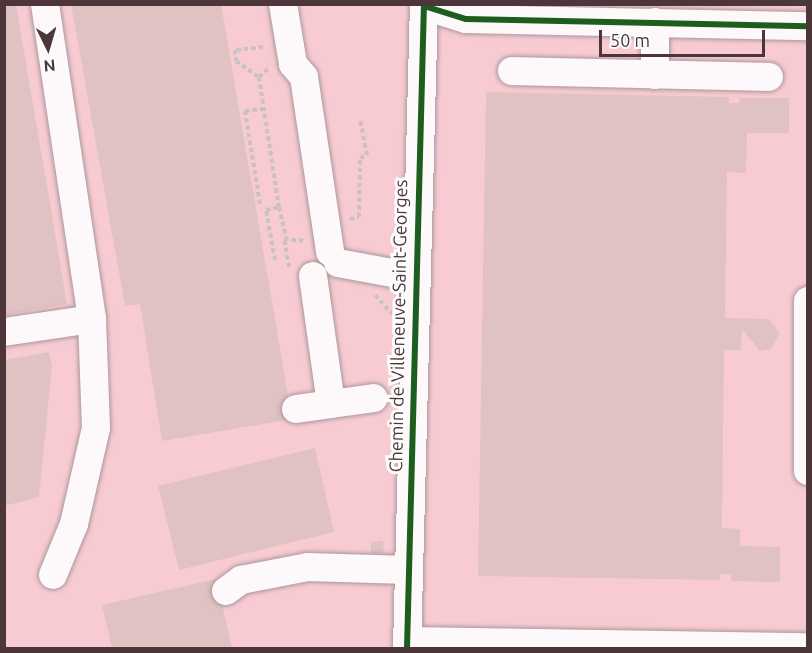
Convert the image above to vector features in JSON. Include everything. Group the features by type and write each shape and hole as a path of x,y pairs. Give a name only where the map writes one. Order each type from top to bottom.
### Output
{"street":[{"path":"45,4 92,319 96,428 74,524 54,575"},
{"path":"283,4 293,64 304,77 334,258"},
{"path":"427,5 466,19 807,26"},
{"name":"Chemin de Villeneuve-Saint-Georges","path":"407,645 414,277 427,5"},
{"path":"655,22 655,75"},
{"path":"512,72 560,81 655,75 769,77"},
{"path":"331,404 312,257 334,258 414,277"},
{"path":"807,302 807,471"},
{"path":"4,332 92,319"},
{"path":"296,409 374,398"},
{"path":"226,591 241,580 308,567 408,570"},
{"path":"407,645 807,647"}],"path":[{"path":"262,40 264,49 234,50 236,62 259,77 279,207 286,237"},
{"path":"260,204 244,111 263,108"},
{"path":"274,260 266,210 279,207"}],"shaded area":[{"path":"5,5 807,5 807,648 5,648"}],"building":[{"path":"4,4 16,4 67,304 4,315"},
{"path":"71,4 221,4 292,419 162,441 140,304 125,306"},
{"path":"486,92 729,97 729,103 739,103 740,98 789,98 789,133 747,133 746,173 727,172 725,318 769,319 780,334 771,349 760,351 742,329 741,350 724,350 722,528 740,529 740,546 780,547 780,582 731,581 731,574 720,574 720,580 478,576"},
{"path":"49,352 52,366 39,497 4,506 4,360"},
{"path":"315,448 334,532 179,570 158,486"},
{"path":"383,541 384,553 371,553 371,542"},
{"path":"216,579 232,648 112,648 102,605"}],"cycle path":[{"path":"407,648 424,4"},
{"path":"424,6 466,19 808,26"}]}
